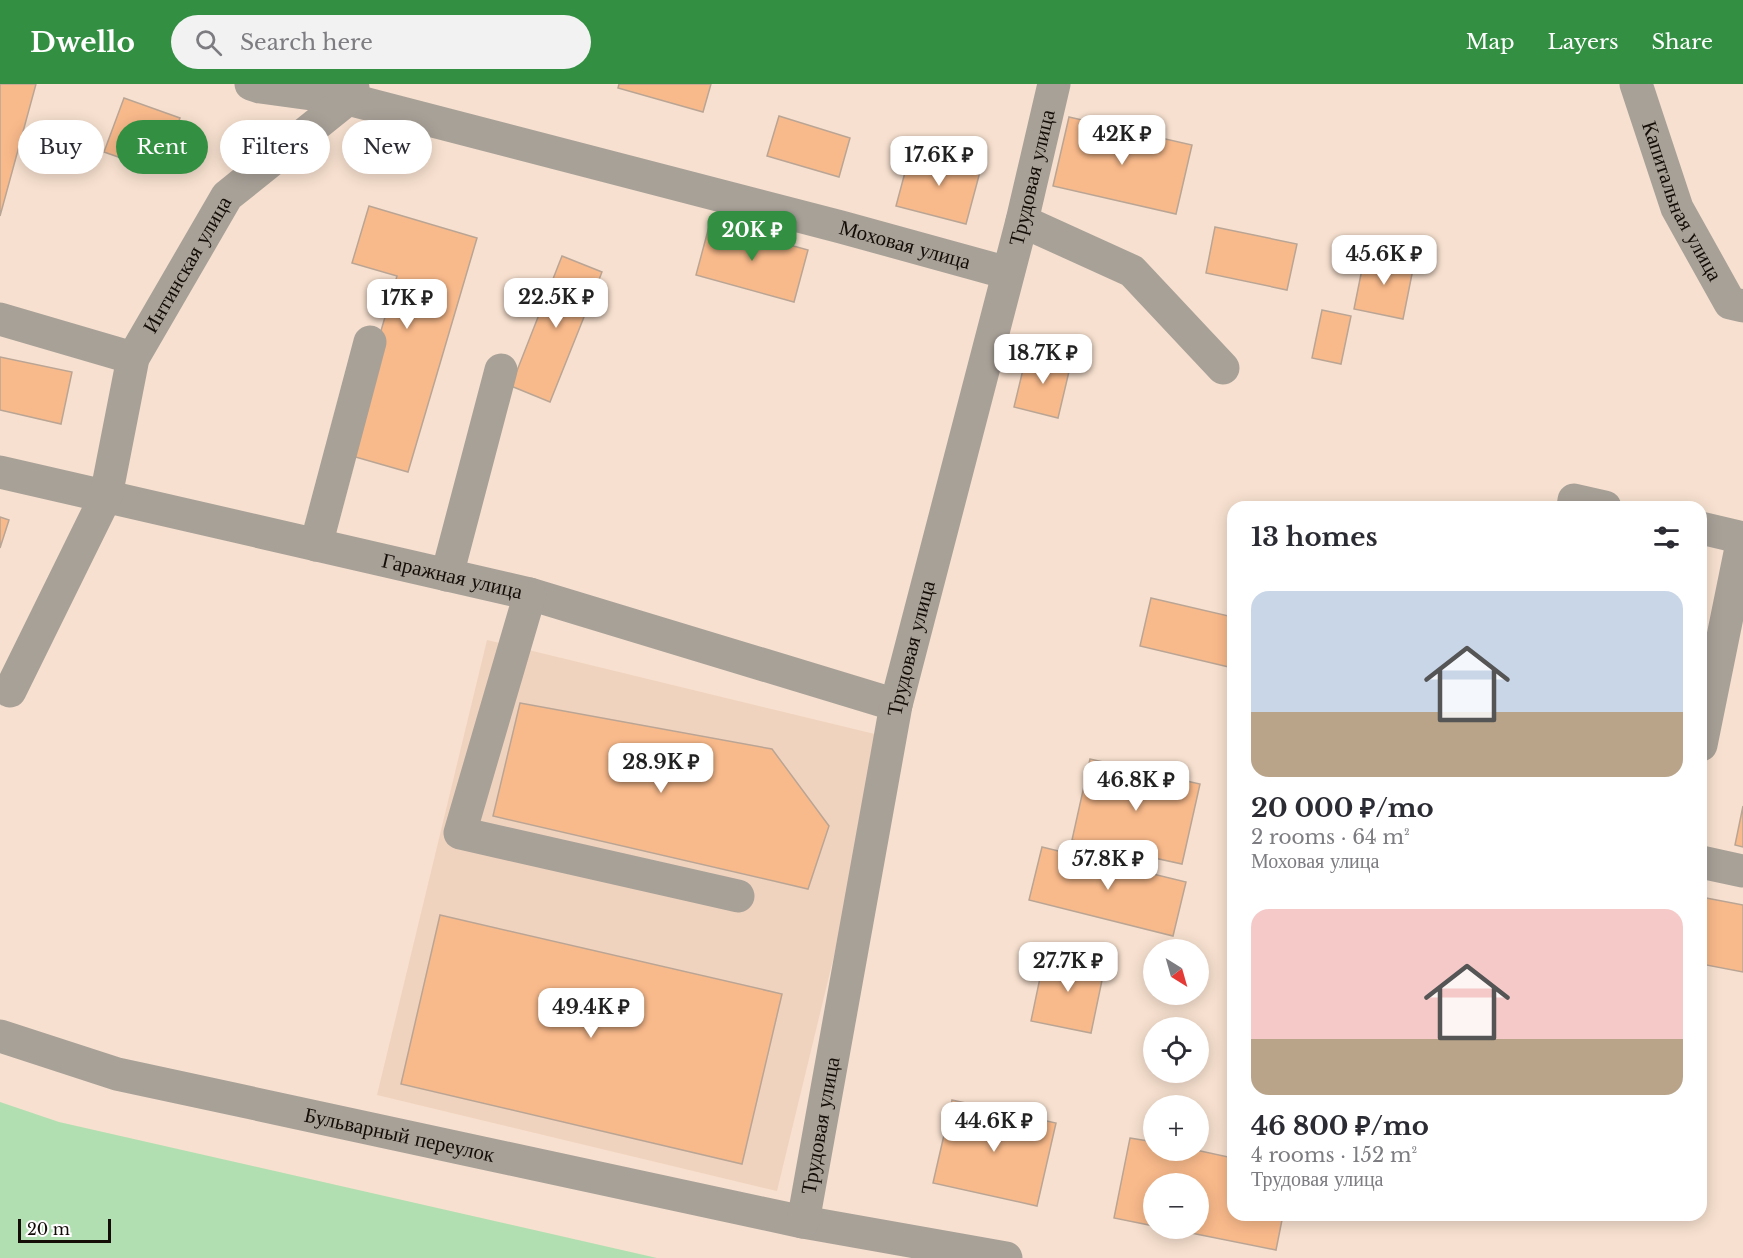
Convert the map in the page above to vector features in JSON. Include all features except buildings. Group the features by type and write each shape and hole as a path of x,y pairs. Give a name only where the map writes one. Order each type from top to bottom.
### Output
{"street":[{"name":"Трудовая улица","path":"803,1222 896,705 1022,221 1054,84"},
{"name":"Капитальная улица","path":"1636,84 1677,208 1730,303 1743,306"},
{"name":"Моховая улица","path":"257,85 351,91 1008,273"},
{"name":"Интинская улица","path":"10,691 106,496 133,358 227,196 351,91"},
{"path":"1022,221 1132,272 1223,368"},
{"path":"0,319 133,358"},
{"path":"316,545 370,342"},
{"path":"447,575 501,370"},
{"name":"Гаражная улица","path":"0,472 530,594 896,705"},
{"path":"1707,529 1743,538 1707,715"},
{"path":"530,594 460,832 738,897"},
{"path":"1707,863 1743,871"},
{"name":"Бульварный переулок","path":"0,1036 117,1074 803,1222 1006,1258"}],"shaded area":[{"path":"487,640 887,737 777,1191 377,1095"}],"green space":[{"path":"0,1102 59,1122 657,1258 0,1258"}]}
